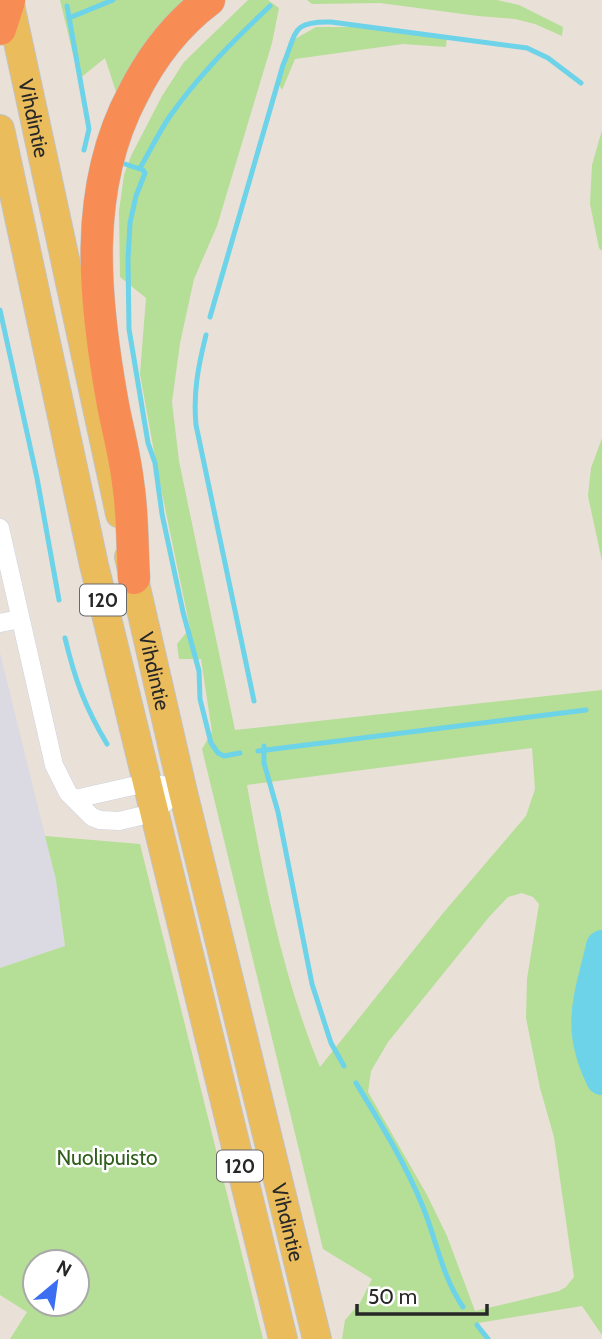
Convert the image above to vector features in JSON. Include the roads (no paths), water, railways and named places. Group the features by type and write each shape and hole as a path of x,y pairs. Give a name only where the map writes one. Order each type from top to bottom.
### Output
{"highway":[{"path":"0,29 9,0"},
{"path":"134,578 129,484 104,347 95,258 101,183 117,129 142,75 180,27 209,0"}],"main road":[{"name":"Vihdintie","path":"9,0 182,788 317,1339"},
{"name":"Vihdintie","path":"0,129 94,565 283,1339"}],"street":[{"path":"0,528 54,765 60,781 92,817 100,820 119,821 153,813 182,788"},
{"path":"0,623 20,619"},
{"path":"75,799 146,783 182,788"}],"waterway":[{"path":"69,18 113,0"},
{"path":"67,6 89,129 84,150"},
{"path":"140,168 166,122 193,86 270,6"},
{"path":"210,317 283,65 301,27 318,22 331,22 527,48 548,58 581,83"},
{"path":"125,164 145,173 130,223 128,259 129,329 148,443 155,463 162,514 183,612 199,671 200,699 211,743 218,753 224,756 240,753"},
{"path":"0,310 37,478 59,600"},
{"path":"206,335 197,380 196,425 254,701"},
{"path":"65,638 82,693 107,744"},
{"path":"258,751 586,710"},
{"path":"264,746 264,763 278,812 312,984 331,1043 344,1066"},
{"path":"602,946 590,997 587,1028 589,1044 602,1079"},
{"path":"356,1083 408,1175 423,1207 450,1283 463,1307"},
{"path":"477,1325 488,1339"}],"park label":[{"name":"Nuolipuisto","path":"107,1157"}]}
